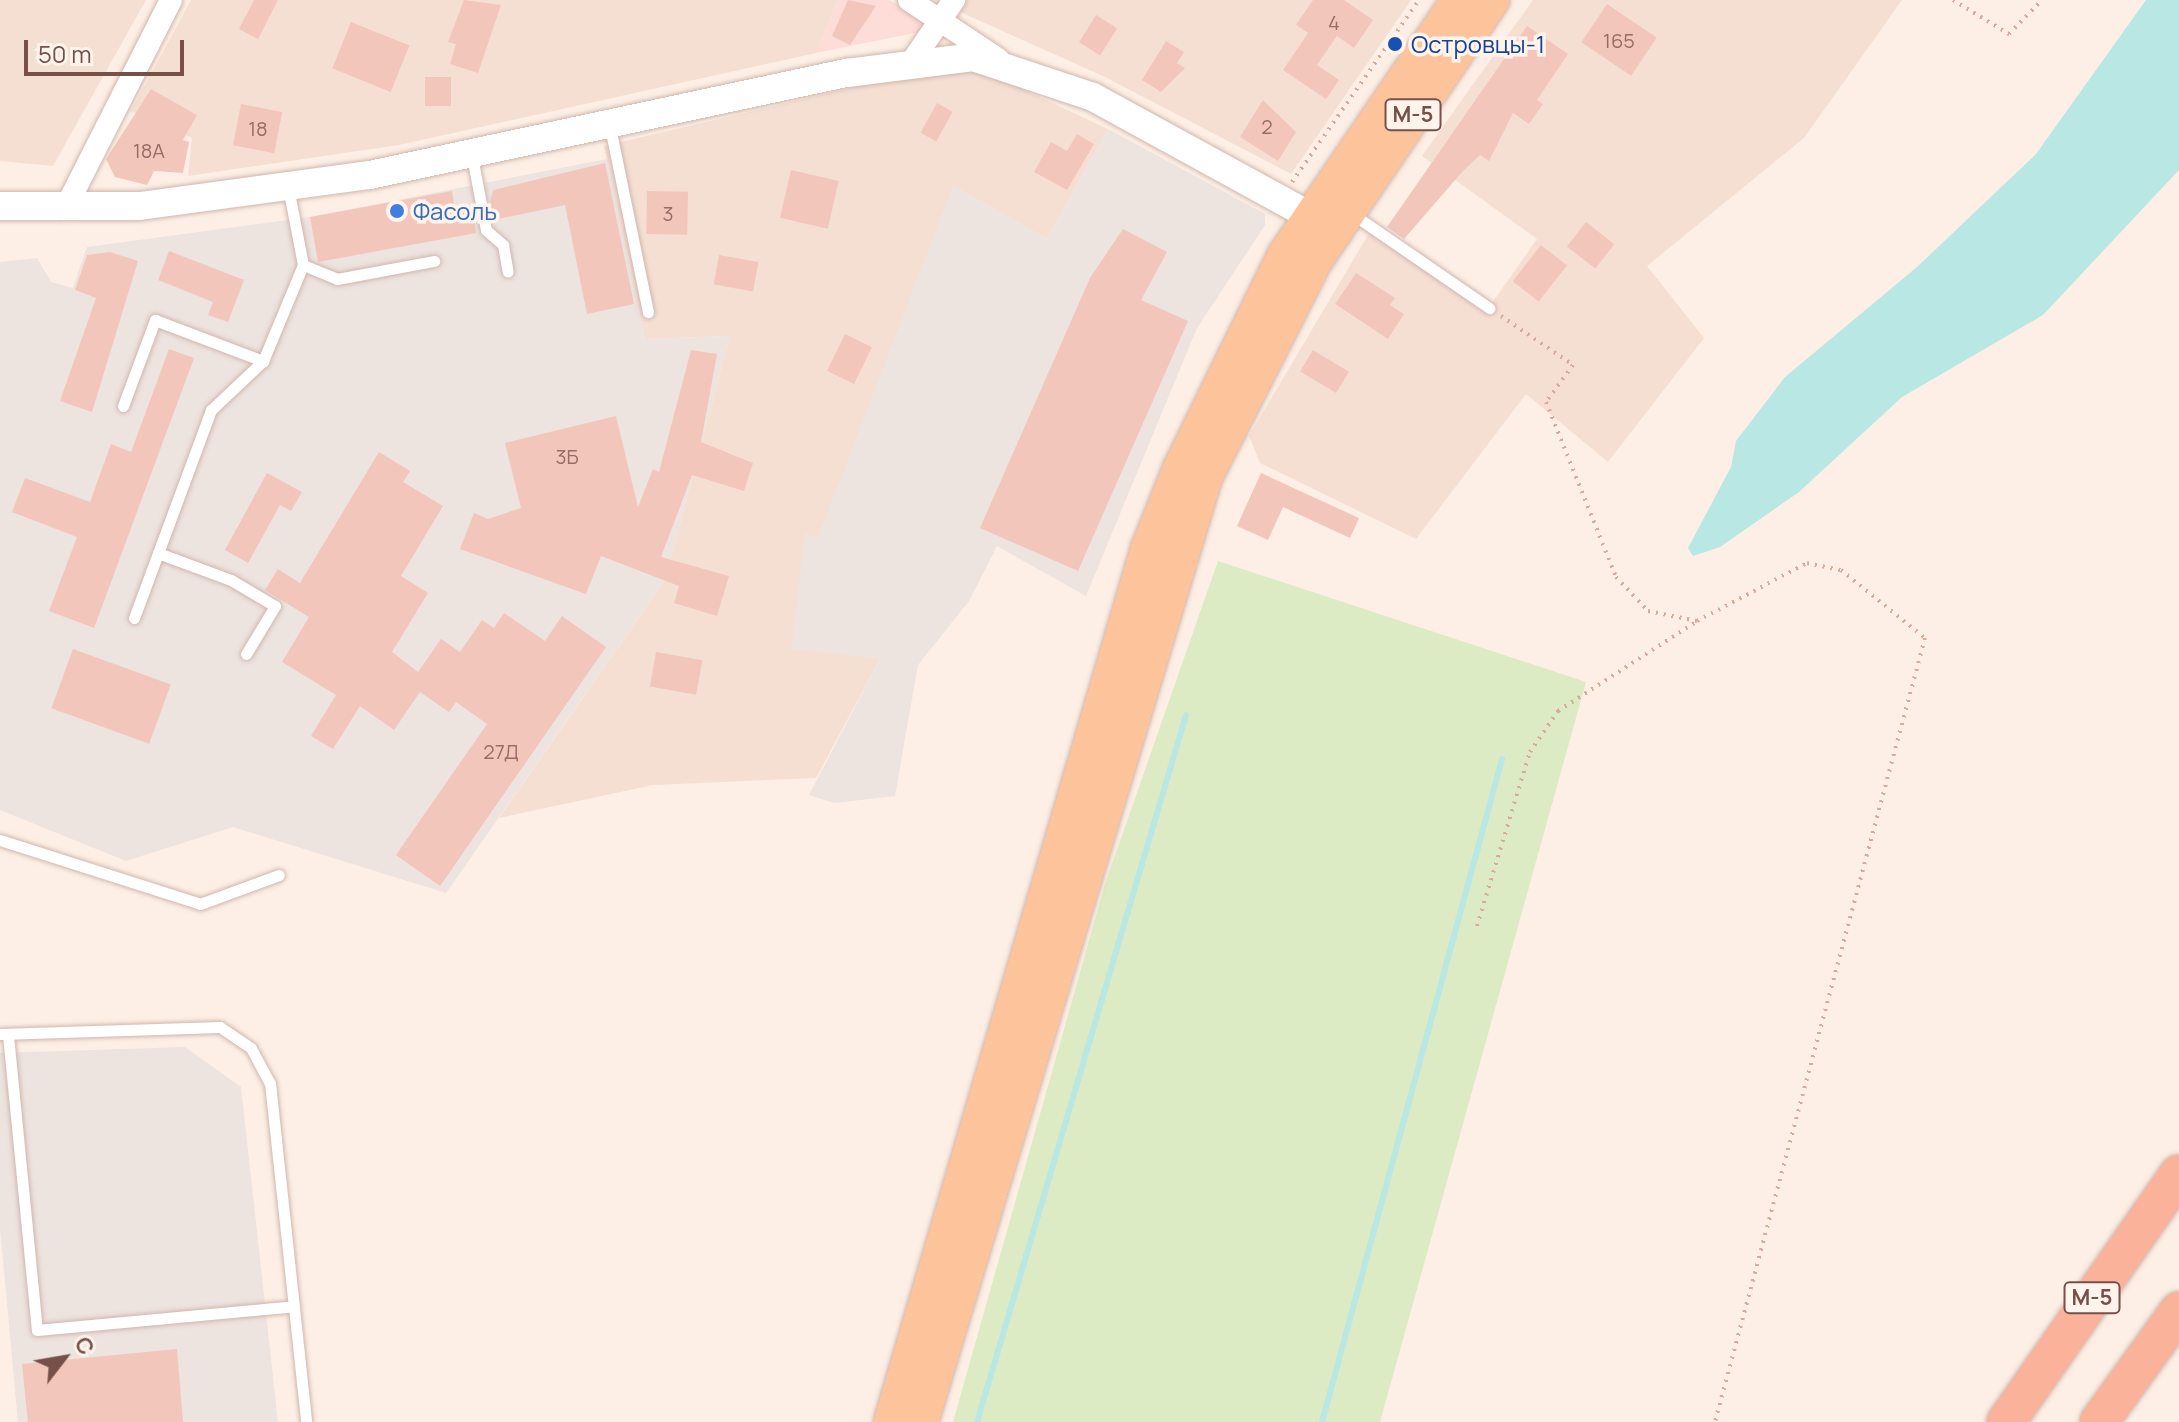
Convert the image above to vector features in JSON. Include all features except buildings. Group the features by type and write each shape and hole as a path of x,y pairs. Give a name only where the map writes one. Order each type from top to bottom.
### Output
{"highway":[{"name":"М-5","path":"2006,1422 2179,1174"},
{"path":"2099,1422 2179,1311"}],"main road":[{"name":"М-5","path":"1331,219 1460,0"},
{"name":"М-5","path":"1331,219 1491,0"},
{"path":"892,1422 1149,549 1228,361 1331,219"},
{"path":"920,1422 1175,558 1253,373 1331,219"}],"street":[{"path":"65,209 171,0"},
{"path":"909,0 1002,62 1148,138 1279,199 1331,219"},
{"path":"913,60 954,0"},
{"path":"0,206 65,209 288,186 472,156 913,60 1002,62"}],"lane":[{"path":"610,127 648,312"},
{"path":"472,156 486,230 503,245 508,272"},
{"path":"134,618 211,410 263,361 303,265 288,186"},
{"path":"1331,219 1489,308"},
{"path":"303,265 337,279 434,261"},
{"path":"123,406 155,320 263,361"},
{"path":"158,553 275,606 246,654"},
{"path":"0,840 200,904 279,875"},
{"path":"294,1306 37,1330 4,1034 220,1027 251,1048 270,1083 294,1306 306,1422"}],"path":[{"path":"1279,199 1419,0"},
{"path":"1953,0 2009,34 2042,0"},
{"path":"1489,308 1573,365 1546,402 1616,577 1648,611 1697,621"},
{"path":"1477,926 1530,752 1558,711 1697,621 1807,563 1841,570 1925,638 1715,1422"}],"shaded area":[{"path":"0,0 146,0 53,166 0,161"},
{"path":"191,0 838,0 816,53 399,145 188,176 192,138 131,111"},
{"path":"838,0 889,0 929,22 924,31 816,53"},
{"path":"966,0 1411,0 1291,174 1105,77 958,11"},
{"path":"1533,0 1902,0 1804,138 1647,266 1704,338 1608,462 1526,394 1416,539 1260,463 1249,436 1375,223 1492,303 1537,239 1422,156"},
{"path":"957,70 993,75 1108,129 1047,239 954,186 818,539 805,533 880,659 816,778 653,785 499,818 665,580 730,336 645,339 604,146 898,77"},
{"path":"1108,129 1265,214 1265,225 1197,328 1086,596 997,546 969,601 918,665 895,796 834,803 809,795 880,659 791,649 805,533 818,538 953,185 1047,239"},
{"path":"607,159 645,339 730,336 665,580 446,893 233,827 126,861 0,810 0,262 37,258 51,282 73,288 87,247 310,217"},
{"path":"185,1047 241,1087 278,1422 18,1422 0,1228 0,1053"}],"green space":[{"path":"1218,561 1586,682 1380,1422 953,1422 1105,884"}],"water":[{"path":"2146,0 2179,0 2179,170 2043,315 1902,397 1799,492 1720,547 1693,556 1688,548 1731,467 1736,441 1785,377 1917,267 2036,154"}],"waterway":[{"path":"977,1422 1186,715"},
{"path":"1322,1422 1502,759"}],"place":[{"name":"Островцы-1","path":"1395,44"},
{"name":"Фасоль","path":"397,211"}]}
